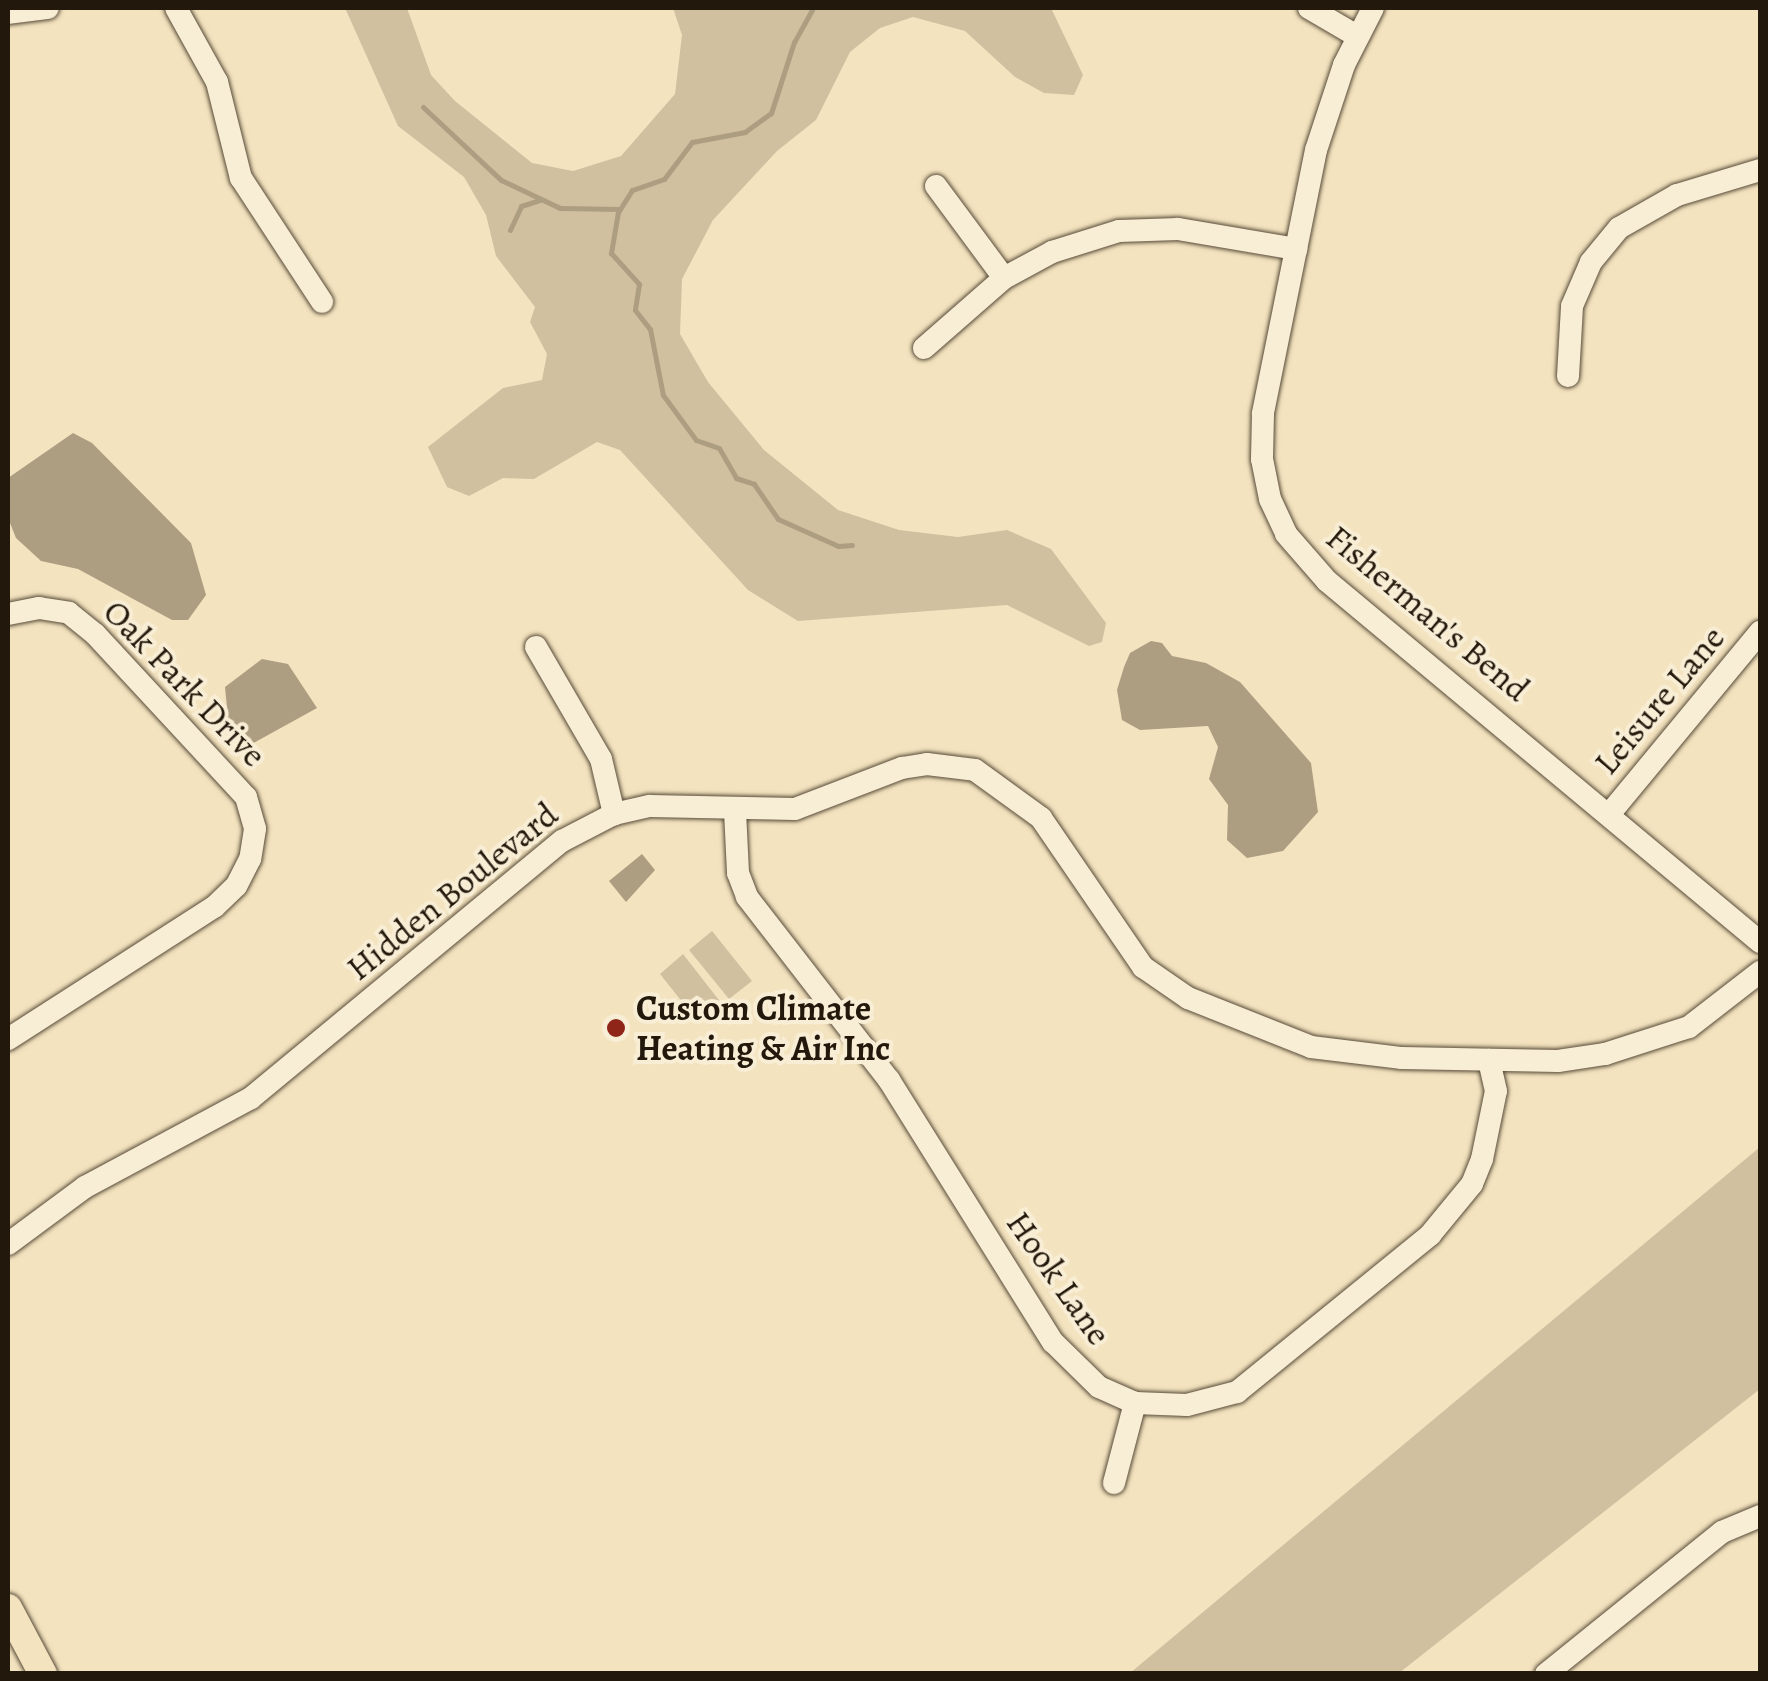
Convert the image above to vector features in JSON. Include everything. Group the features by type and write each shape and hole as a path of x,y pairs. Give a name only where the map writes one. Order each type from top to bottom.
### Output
{"main road":[{"path":"8,1608 43,1674"}],"street":[{"path":"8,12 48,8"},
{"path":"176,8 217,82 240,178 322,302"},
{"path":"1309,8 1356,36"},
{"name":"Fisherman's Bend","path":"1373,8 1356,36 1316,150 1262,444 1270,499 1286,534 1328,581 1611,812 1760,942"},
{"path":"1568,376 1572,306 1591,262 1619,228 1678,196 1760,170"},
{"path":"936,186 1004,278"},
{"path":"924,348 1004,278 1052,252 1119,231 1178,229 1296,249"},
{"name":"Oak Park Drive","path":"8,614 39,608 70,613 95,634 246,796 255,830 250,859 214,907 8,1038"},
{"name":"Leisure Lane","path":"1611,812 1760,632"},
{"path":"536,647 601,760 614,814"},
{"name":"Hidden Boulevard","path":"8,1244 85,1186 251,1098 517,875 614,814 678,803 736,810 795,809 927,764 975,770 1041,818 1115,933 1143,966 1188,998 1312,1046 1402,1058 1558,1061 1647,1044 1689,1027 1760,972"},
{"name":"Hook Lane","path":"736,810 738,874 747,897 888,1080 1053,1342 1099,1387 1135,1403 1187,1405 1237,1392 1430,1235 1464,1196 1482,1159 1496,1091 1489,1060"},
{"path":"1114,1483 1135,1403"},
{"path":"1546,1674 1722,1532 1760,1516"}],"shaded area":[{"path":"345,8 407,8 431,75 455,101 532,163 573,171 621,156 675,94 682,35 673,8 1051,8 1083,75 1074,95 1044,93 1015,77 965,31 913,17 880,28 850,52 816,120 777,151 713,220 682,279 680,334 708,382 764,450 838,510 899,530 958,537 1007,530 1051,549 1106,623 1102,642 1089,646 1007,605 798,621 748,590 620,450 597,442 534,479 503,478 469,496 447,487 428,447 503,388 542,380 547,354 530,322 535,307 496,256 486,215 464,177 398,126"},
{"path":"73,433 92,443 191,543 206,595 188,620 172,620 78,569 41,561 16,538 8,518 8,478"},
{"path":"1151,641 1162,643 1172,656 1206,663 1240,682 1311,763 1318,812 1283,851 1247,858 1227,840 1228,805 1209,779 1218,747 1208,726 1140,730 1122,720 1117,690 1124,667 1130,653"},
{"path":"262,659 288,664 317,708 250,745 228,718 225,687"},
{"path":"642,854 655,870 626,902 609,881"},
{"path":"712,931 752,981 729,999 689,950"},
{"path":"683,954 722,1004 699,1023 660,974"},
{"path":"1760,1147 1760,1389 1399,1673 1130,1673"}],"waterway":[{"path":"813,8 794,42 771,113 745,132 692,142 664,179 632,190 618,212 611,253 639,284 635,310 650,329 663,395 696,440 719,448 736,478 754,484 778,519 838,546 852,545"},
{"path":"423,107 501,180 560,208 619,209"},
{"path":"510,230 521,206 540,200"}],"place":[{"name":"Custom Climate Heating & Air Inc","path":"616,1028"}]}
